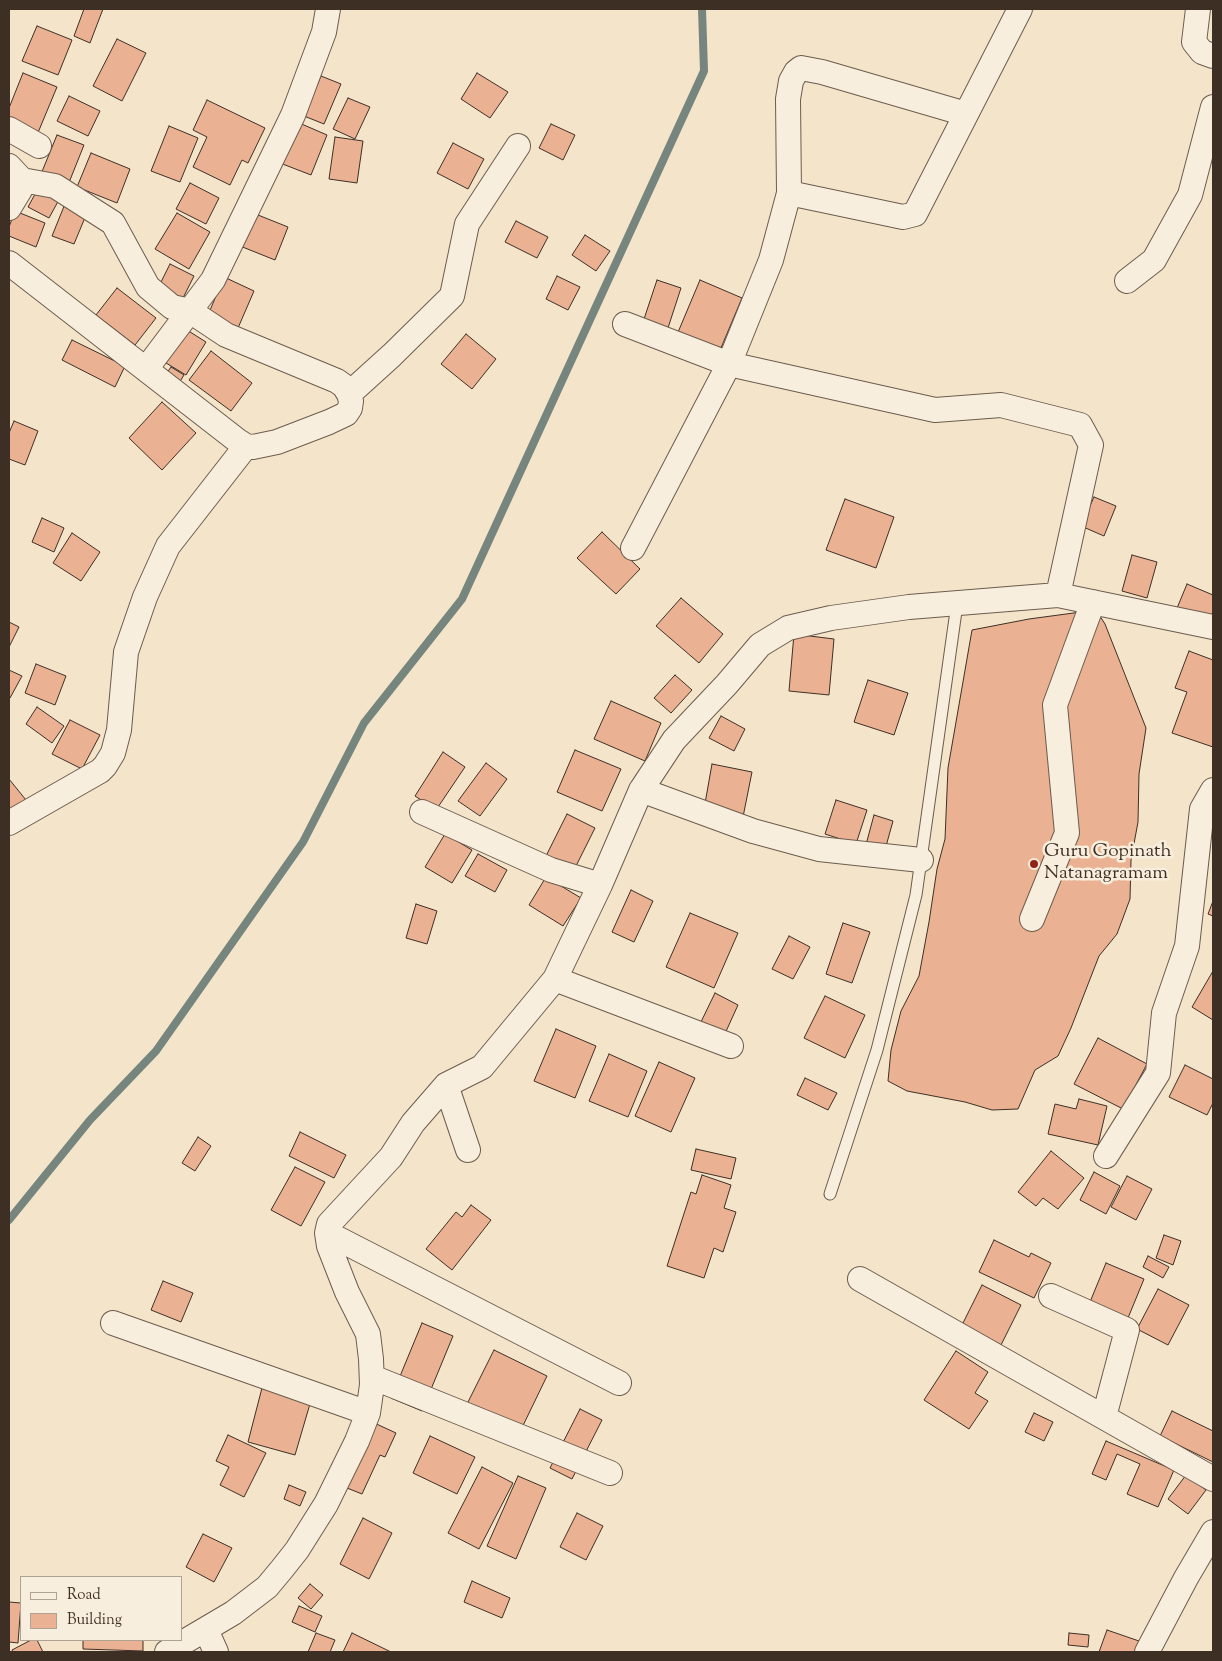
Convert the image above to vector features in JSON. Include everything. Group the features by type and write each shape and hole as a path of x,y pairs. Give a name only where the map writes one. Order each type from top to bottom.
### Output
{"street":[{"path":"146,369 213,280 293,115 324,32 328,9"},
{"path":"789,193 903,217 911,216 918,211 1020,9"},
{"path":"1198,9 1194,42 1202,52 1213,56"},
{"path":"633,548 729,364 771,260 789,193 788,99 796,72 801,68 822,72 966,114"},
{"path":"1127,281 1154,260 1190,195 1213,107"},
{"path":"9,130 39,146"},
{"path":"349,394 452,296 467,224 518,146"},
{"path":"9,263 246,446 253,447 277,442 346,414 351,401 344,386 337,381 226,335 190,311 172,307 148,287 113,223 55,186 15,172"},
{"path":"9,208 20,190 15,172"},
{"path":"625,324 729,364 935,410 1001,405 1080,425 1091,445 1058,595"},
{"path":"9,823 100,771 105,766 112,753 119,730 126,652 145,597 168,546 246,446"},
{"path":"167,1652 233,1613 267,1587 282,1569 326,1504 357,1441 368,1413 372,1377 368,1334 347,1292 329,1246 327,1233 329,1224 391,1157 413,1123 446,1085 482,1066 555,979 600,886 642,790 674,740 727,684 760,645 788,628 831,618 909,607 1058,595 1213,628"},
{"path":"1032,919 1067,833 1055,705 1093,602"},
{"path":"642,790 753,831 819,849 921,860"},
{"path":"1106,1156 1158,1073 1164,1013 1187,946 1202,809 1213,790"},
{"path":"422,812 551,870 600,886"},
{"path":"555,979 731,1046"},
{"path":"446,1085 468,1150"},
{"path":"327,1233 619,1383"},
{"path":"860,1279 1213,1479"},
{"path":"1052,1296 1127,1330 1104,1417"},
{"path":"113,1323 368,1413"},
{"path":"372,1377 610,1473"},
{"path":"1147,1652 1213,1532"},
{"path":"206,1630 216,1652"}],"lane":[{"path":"830,1194 877,1050 916,895 957,604"}],"building":[{"path":"84,9 103,9 90,43 74,36"},
{"path":"37,26 72,40 58,75 22,61"},
{"path":"117,39 146,53 122,101 93,86"},
{"path":"23,73 57,87 37,135 9,123 9,108"},
{"path":"477,73 508,92 490,118 461,99"},
{"path":"321,76 341,84 324,124 304,116"},
{"path":"69,96 100,111 88,136 57,121"},
{"path":"348,98 370,107 355,139 333,129"},
{"path":"207,100 265,128 248,163 242,160 230,185 193,167 207,137 193,130"},
{"path":"297,122 327,135 311,175 280,163"},
{"path":"551,124 575,135 563,160 539,148"},
{"path":"169,126 198,138 180,182 151,171"},
{"path":"57,135 84,145 68,185 41,174"},
{"path":"335,137 363,141 357,183 329,179"},
{"path":"453,143 484,159 468,189 437,173"},
{"path":"91,153 130,169 117,203 77,187"},
{"path":"190,183 219,198 206,224 176,209"},
{"path":"40,185 61,196 49,218 28,207"},
{"path":"67,199 89,208 74,244 52,236"},
{"path":"15,211 45,223 36,247 9,236 9,227"},
{"path":"177,213 210,232 189,269 155,249"},
{"path":"253,213 288,227 275,260 240,246"},
{"path":"516,221 548,237 537,258 505,242"},
{"path":"585,235 610,251 596,271 572,255"},
{"path":"170,264 194,276 181,302 157,290"},
{"path":"557,276 580,287 568,310 546,299"},
{"path":"224,277 254,291 238,328 208,315"},
{"path":"657,280 681,288 666,334 642,325"},
{"path":"700,280 742,298 718,355 676,337"},
{"path":"117,288 156,318 135,345 96,315"},
{"path":"187,330 206,342 186,375 166,363"},
{"path":"466,334 496,359 472,389 441,364"},
{"path":"72,340 125,366 115,387 62,360"},
{"path":"211,351 252,383 231,411 189,380"},
{"path":"171,367 184,375 176,388 162,380"},
{"path":"162,402 196,433 162,470 129,438"},
{"path":"14,421 38,431 25,465 9,459 9,433"},
{"path":"1094,497 1116,506 1104,536 1081,526"},
{"path":"845,499 894,517 876,568 826,550"},
{"path":"42,518 64,528 54,552 32,542"},
{"path":"602,532 640,569 616,594 577,558"},
{"path":"72,533 100,552 81,581 53,563"},
{"path":"1132,555 1157,562 1147,598 1122,591"},
{"path":"1187,584 1213,595 1213,614 1208,626 1175,613"},
{"path":"681,598 723,634 699,663 656,626"},
{"name":"Guru Gopinath Natanagramam","path":"1096,610 1105,624 1146,728 1139,774 1138,822 1131,860 1130,899 1117,934 1099,956 1058,1056 1035,1070 1018,1109 992,1110 965,1102 907,1091 888,1081 891,1050 901,1011 919,976 937,869 945,839 948,768 972,630 1029,619"},
{"path":"9,622 19,627 9,647"},
{"path":"794,634 834,639 829,695 789,691"},
{"path":"1189,651 1213,660 1213,747 1172,733 1187,692 1175,688"},
{"path":"36,664 66,676 55,705 25,693"},
{"path":"9,670 22,676 10,698 9,697"},
{"path":"675,675 692,690 671,713 654,698"},
{"path":"868,680 908,693 894,735 854,722"},
{"path":"611,701 661,723 645,761 594,739"},
{"path":"37,707 64,726 52,743 26,724"},
{"path":"721,716 745,729 734,751 709,738"},
{"path":"70,720 100,735 82,769 52,754"},
{"path":"575,750 621,769 602,811 557,792"},
{"path":"443,752 465,767 436,810 415,796"},
{"path":"486,763 507,779 480,816 458,801"},
{"path":"712,764 752,772 743,817 704,809"},
{"path":"9,779 26,800 9,814"},
{"path":"836,800 867,810 856,844 825,834"},
{"path":"567,814 595,828 573,872 545,858"},
{"path":"874,815 893,821 883,857 864,852"},
{"path":"445,834 472,850 452,883 425,867"},
{"path":"478,854 507,870 495,892 465,876"},
{"path":"546,877 581,898 563,926 529,905"},
{"path":"631,890 653,901 634,942 612,932"},
{"path":"1213,901 1213,916 1208,914"},
{"path":"416,904 437,911 427,944 406,938"},
{"path":"690,913 738,933 714,988 666,967"},
{"path":"843,923 870,932 852,983 826,974"},
{"path":"789,936 810,947 793,979 772,969"},
{"path":"1213,971 1213,1020 1192,1007"},
{"path":"715,993 738,1005 723,1038 699,1026"},
{"path":"825,996 865,1015 845,1058 804,1038"},
{"path":"556,1029 596,1046 575,1098 534,1081"},
{"path":"1098,1038 1147,1064 1123,1109 1074,1084"},
{"path":"609,1054 647,1071 628,1117 589,1101"},
{"path":"659,1062 695,1078 671,1132 635,1116"},
{"path":"1185,1065 1213,1079 1213,1103 1207,1115 1169,1097"},
{"path":"805,1078 837,1093 828,1110 797,1095"},
{"path":"1079,1099 1107,1106 1098,1145 1048,1134 1055,1104 1076,1109"},
{"path":"300,1132 346,1155 334,1178 289,1156"},
{"path":"198,1137 211,1146 195,1171 182,1163"},
{"path":"696,1149 736,1158 731,1179 691,1170"},
{"path":"1051,1151 1084,1178 1058,1209 1043,1198 1036,1206 1018,1192"},
{"path":"295,1167 325,1182 301,1226 271,1210"},
{"path":"1094,1172 1120,1186 1106,1214 1080,1200"},
{"path":"702,1175 731,1185 724,1208 736,1212 723,1252 714,1248 704,1278 667,1266 691,1192 696,1194"},
{"path":"1127,1176 1152,1189 1136,1220 1111,1207"},
{"path":"471,1205 491,1220 452,1270 426,1249 456,1212 462,1217"},
{"path":"1164,1235 1181,1241 1173,1265 1156,1258"},
{"path":"994,1240 1029,1257 1031,1253 1051,1263 1034,1298 979,1272"},
{"path":"1148,1256 1169,1267 1163,1278 1143,1267"},
{"path":"1106,1263 1144,1279 1128,1318 1090,1302"},
{"path":"163,1281 193,1293 181,1322 151,1310"},
{"path":"982,1285 1021,1305 1001,1345 962,1325"},
{"path":"1158,1289 1189,1305 1168,1345 1137,1329"},
{"path":"422,1323 453,1336 422,1411 391,1398"},
{"path":"494,1350 547,1376 516,1440 462,1414"},
{"path":"956,1351 988,1372 975,1393 988,1401 969,1429 924,1400"},
{"path":"263,1384 312,1397 295,1455 248,1442"},
{"path":"580,1409 602,1420 572,1479 550,1468"},
{"path":"1172,1411 1213,1431 1213,1462 1160,1436"},
{"path":"1034,1413 1053,1422 1044,1441 1025,1432"},
{"path":"370,1421 396,1433 385,1457 380,1455 362,1494 342,1486"},
{"path":"228,1435 266,1453 244,1497 220,1485 229,1467 216,1461"},
{"path":"430,1436 475,1457 457,1494 413,1473"},
{"path":"1106,1441 1174,1470 1158,1507 1127,1494 1140,1464 1117,1454 1106,1480 1092,1474"},
{"path":"482,1467 513,1483 479,1549 448,1533"},
{"path":"1186,1475 1206,1490 1188,1514 1168,1499"},
{"path":"518,1476 546,1488 516,1559 487,1546"},
{"path":"289,1485 306,1492 300,1506 284,1499"},
{"path":"577,1513 603,1526 586,1560 560,1547"},
{"path":"363,1518 392,1533 369,1579 340,1564"},
{"path":"203,1534 232,1548 214,1582 186,1567"},
{"path":"472,1581 510,1598 502,1618 464,1602"},
{"path":"310,1584 323,1595 311,1609 298,1598"},
{"path":"9,1602 20,1603 18,1643 9,1642"},
{"path":"299,1606 322,1616 315,1632 292,1622"},
{"path":"1107,1630 1139,1641 1135,1652 1099,1652"},
{"path":"316,1633 335,1640 330,1652 308,1652"},
{"path":"352,1633 391,1652 343,1652"},
{"path":"1069,1633 1089,1635 1088,1647 1068,1645"},
{"path":"29,1641 38,1641 43,1652 13,1652 12,1650"},
{"path":"83,1641 143,1641 143,1651 83,1649"}],"waterway":[{"path":"9,1220 90,1120 156,1051 303,842 364,723 462,599 704,71 702,9"}],"place":[{"name":"Guru Gopinath Natanagramam","path":"1034,864"}]}
